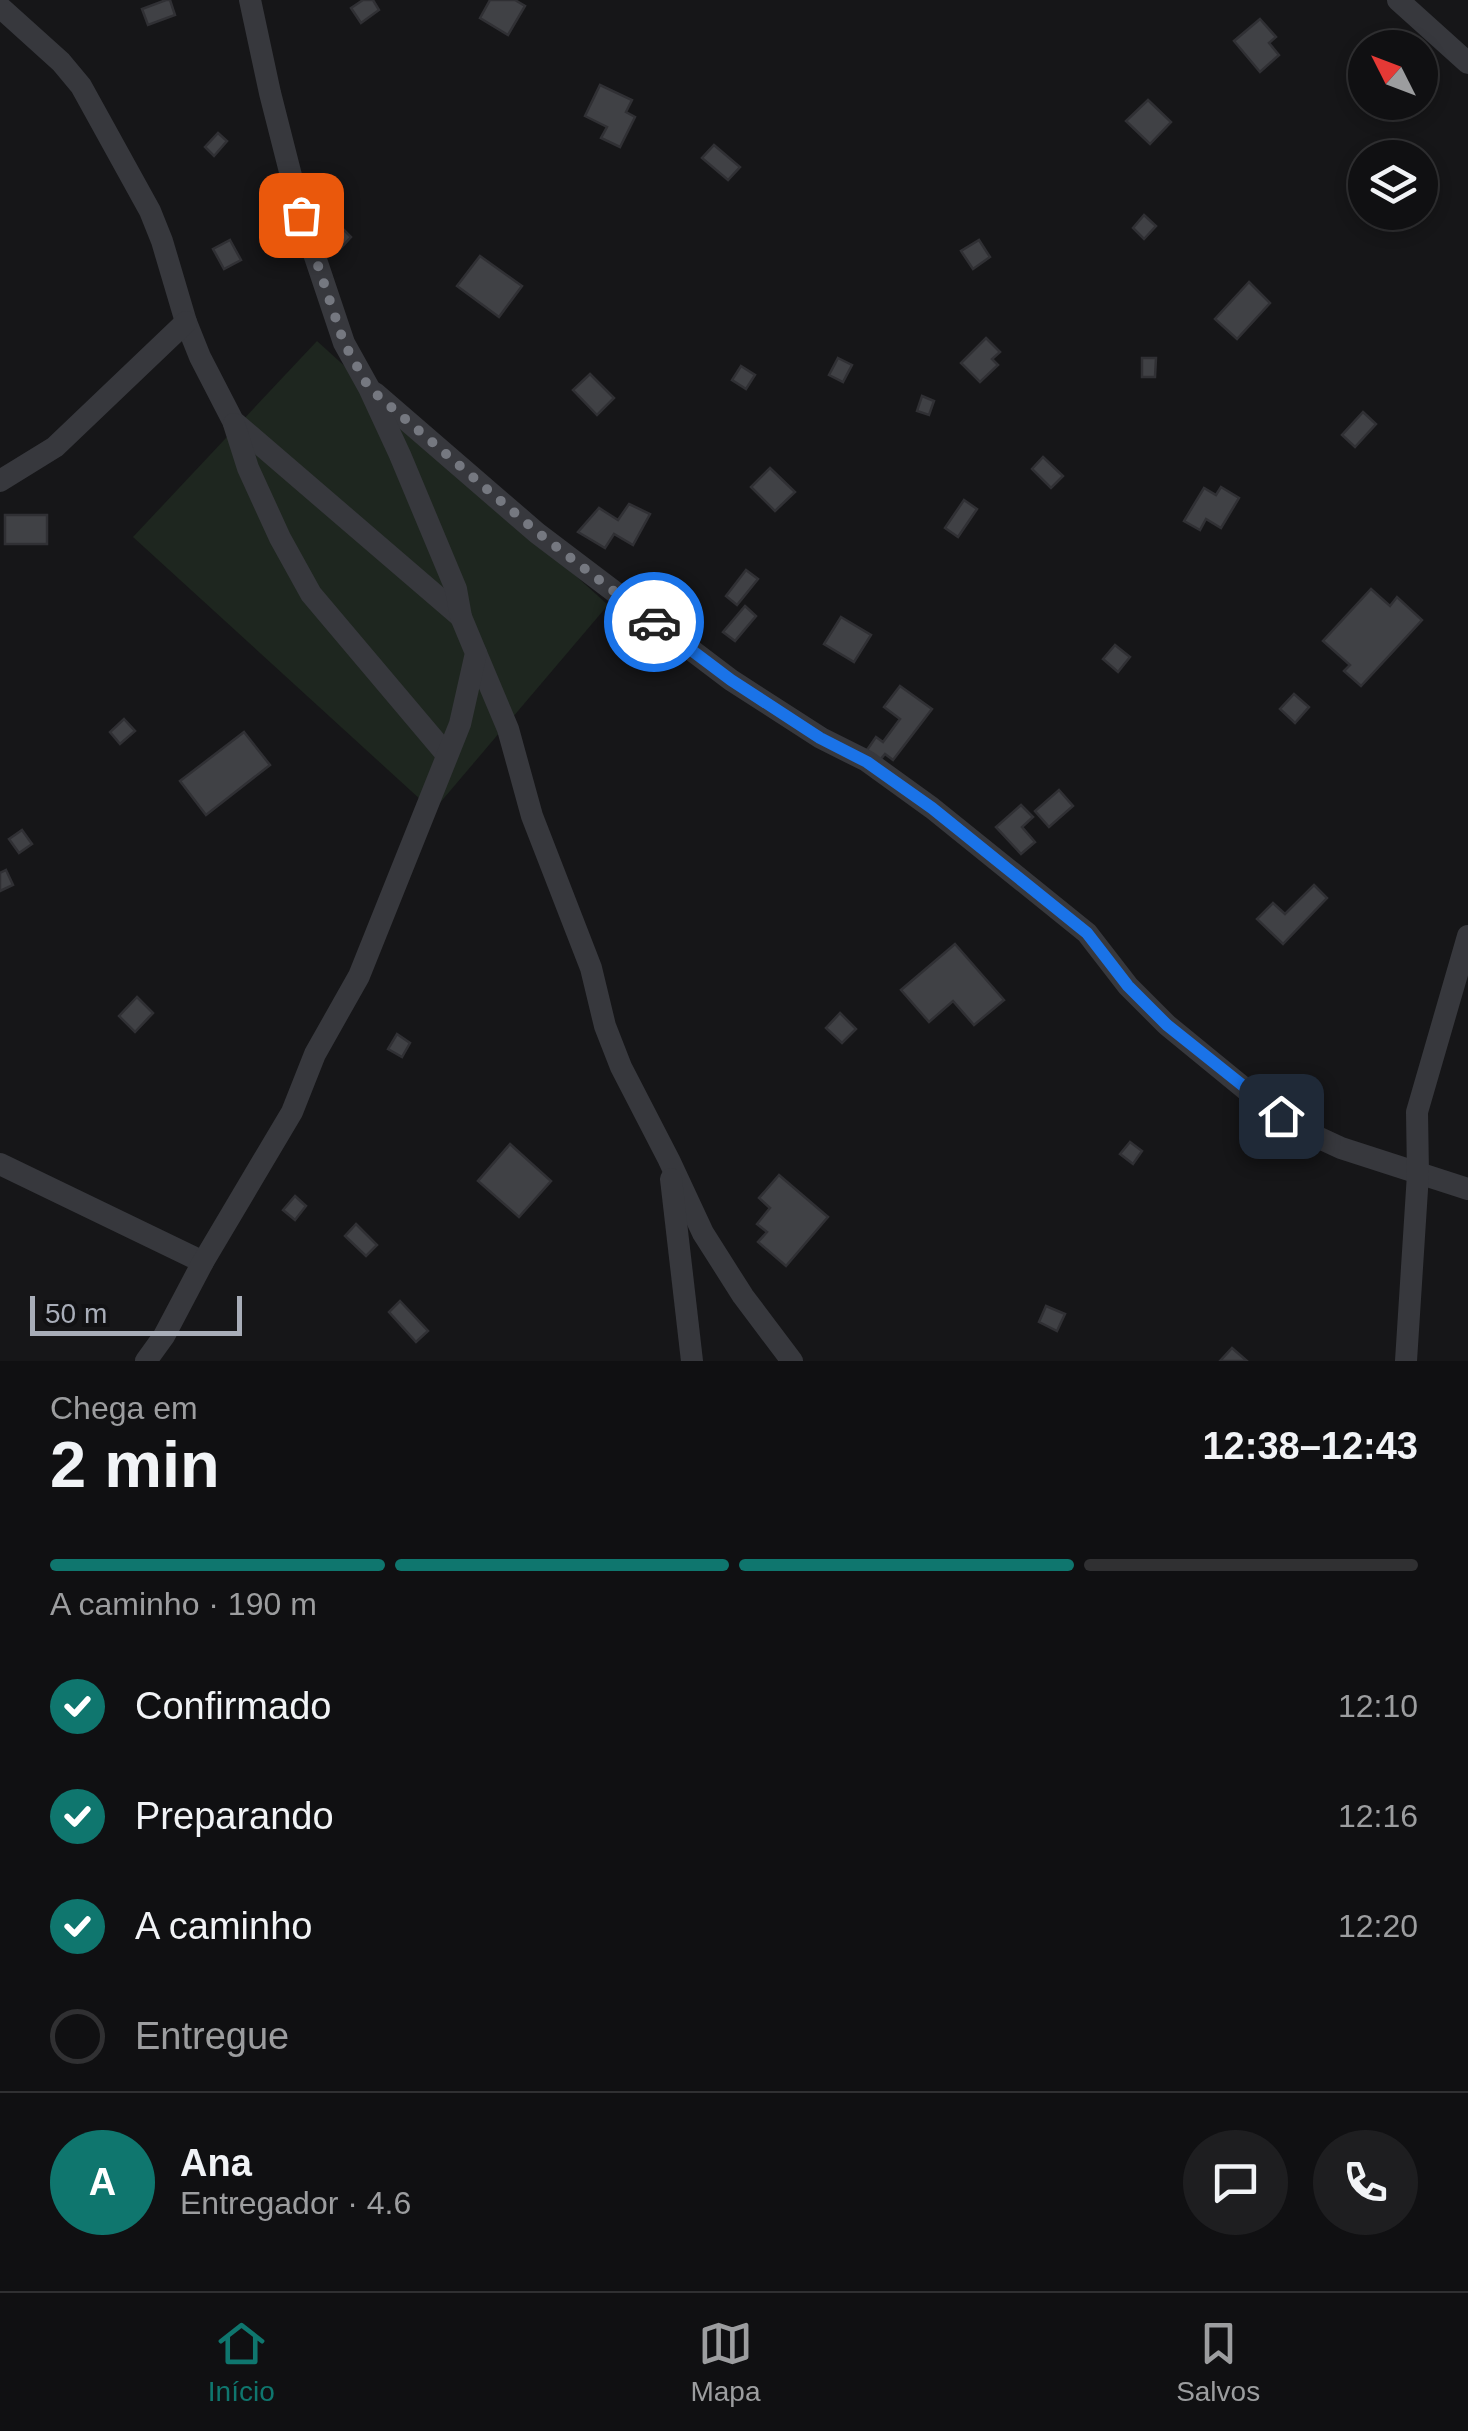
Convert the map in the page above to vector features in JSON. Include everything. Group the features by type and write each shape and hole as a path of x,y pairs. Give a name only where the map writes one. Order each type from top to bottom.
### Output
{"street":[{"path":"250,0 301,215 344,343 400,455 456,589 461,617 508,729 532,816 591,968 620,1067 703,1233 743,1296 792,1361"},
{"path":"1398,0 1468,63"},
{"path":"0,7 61,62 81,86 150,211 200,358 232,421 248,468 280,538 311,594 447,755"},
{"path":"0,481 55,447 186,322"},
{"path":"369,388 537,532 731,680 820,738 867,762 932,808 1087,933 1128,986 1167,1025 1262,1102 1300,1129 1341,1148 1468,1189"},
{"path":"232,421 461,617"},
{"path":"146,1361 292,1112 315,1054 359,976 460,724 476,653"},
{"path":"1406,1361 1418,1174 1416,1112 1468,936"},
{"path":"669,1160 692,1361"},
{"path":"0,1164 203,1262"}],"shaded area":[{"path":"317,341 608,605 433,811 133,537"}],"building":[{"path":"170,0 175,15 148,25 142,9"},
{"path":"363,0 373,0 379,10 361,23 351,8"},
{"path":"490,0 515,0 525,6 508,35 480,18"},
{"path":"1260,19 1276,37 1269,43 1279,55 1260,72 1234,41"},
{"path":"600,85 632,100 626,112 635,117 620,147 601,138 607,127 585,116"},
{"path":"1148,100 1171,122 1150,144 1126,121"},
{"path":"218,133 227,141 214,156 205,147"},
{"path":"714,145 740,167 728,180 702,158"},
{"path":"1144,215 1156,226 1144,239 1133,228"},
{"path":"340,226 351,237 338,251 327,241"},
{"path":"230,240 241,260 224,269 213,249"},
{"path":"979,240 990,257 973,269 961,251"},
{"path":"480,256 522,286 499,317 457,286"},
{"path":"1249,282 1270,303 1237,339 1215,319"},
{"path":"986,338 1000,352 992,359 998,365 980,382 961,363"},
{"path":"838,358 852,365 843,382 829,375"},
{"path":"1142,358 1156,358 1155,377 1142,377"},
{"path":"741,366 755,375 746,389 732,380"},
{"path":"590,374 614,398 597,415 573,390"},
{"path":"922,396 934,401 929,415 917,411"},
{"path":"1363,412 1376,424 1355,447 1342,435"},
{"path":"1043,457 1063,476 1051,488 1032,469"},
{"path":"770,468 795,492 775,511 751,487"},
{"path":"1221,487 1239,498 1221,528 1206,519 1200,530 1184,521 1204,488 1216,495"},
{"path":"964,500 977,509 958,537 945,528"},
{"path":"629,504 650,514 633,545 614,534 605,548 578,532 599,508 618,520"},
{"path":"5,515 47,515 47,544 5,544"},
{"path":"746,570 758,579 737,605 726,596"},
{"path":"1371,589 1390,606 1397,597 1422,620 1361,686 1344,671 1350,665 1323,641"},
{"path":"745,606 756,616 735,641 723,632"},
{"path":"841,617 871,635 854,662 824,644"},
{"path":"1115,645 1130,657 1118,672 1103,659"},
{"path":"900,686 932,709 893,760 885,754 880,760 867,750 876,737 883,742 900,719 884,707"},
{"path":"1294,694 1309,707 1295,723 1280,709"},
{"path":"124,719 135,731 120,744 110,732"},
{"path":"244,732 270,765 206,815 180,781"},
{"path":"1059,790 1073,806 1049,827 1035,811"},
{"path":"1021,805 1033,817 1022,827 1035,842 1021,854 996,827"},
{"path":"22,830 32,844 19,853 9,839"},
{"path":"6,870 13,885 0,891 0,873"},
{"path":"1314,885 1327,898 1283,944 1257,919 1273,903 1285,914"},
{"path":"955,944 1004,1000 974,1025 953,1001 929,1022 901,990"},
{"path":"137,997 153,1013 135,1032 119,1016"},
{"path":"840,1013 856,1029 842,1043 826,1028"},
{"path":"397,1034 410,1043 402,1057 388,1049"},
{"path":"1130,1142 1142,1151 1133,1164 1120,1154"},
{"path":"510,1144 551,1181 519,1217 478,1181"},
{"path":"779,1175 828,1217 786,1266 758,1242 767,1232 757,1224 770,1208 759,1198"},
{"path":"295,1196 306,1206 295,1220 283,1210"},
{"path":"356,1224 377,1245 366,1256 345,1236"},
{"path":"400,1301 428,1331 416,1342 389,1312"},
{"path":"1046,1306 1065,1314 1057,1331 1039,1322"},
{"path":"1232,1348 1247,1361 1220,1361"}],"way so far":[{"path":"301,215 344,343 369,388 537,532 654,622"}],"route":[{"path":"654,622 731,680 820,738 867,762 932,808 1087,933 1128,986 1167,1025 1281,1116"}]}
